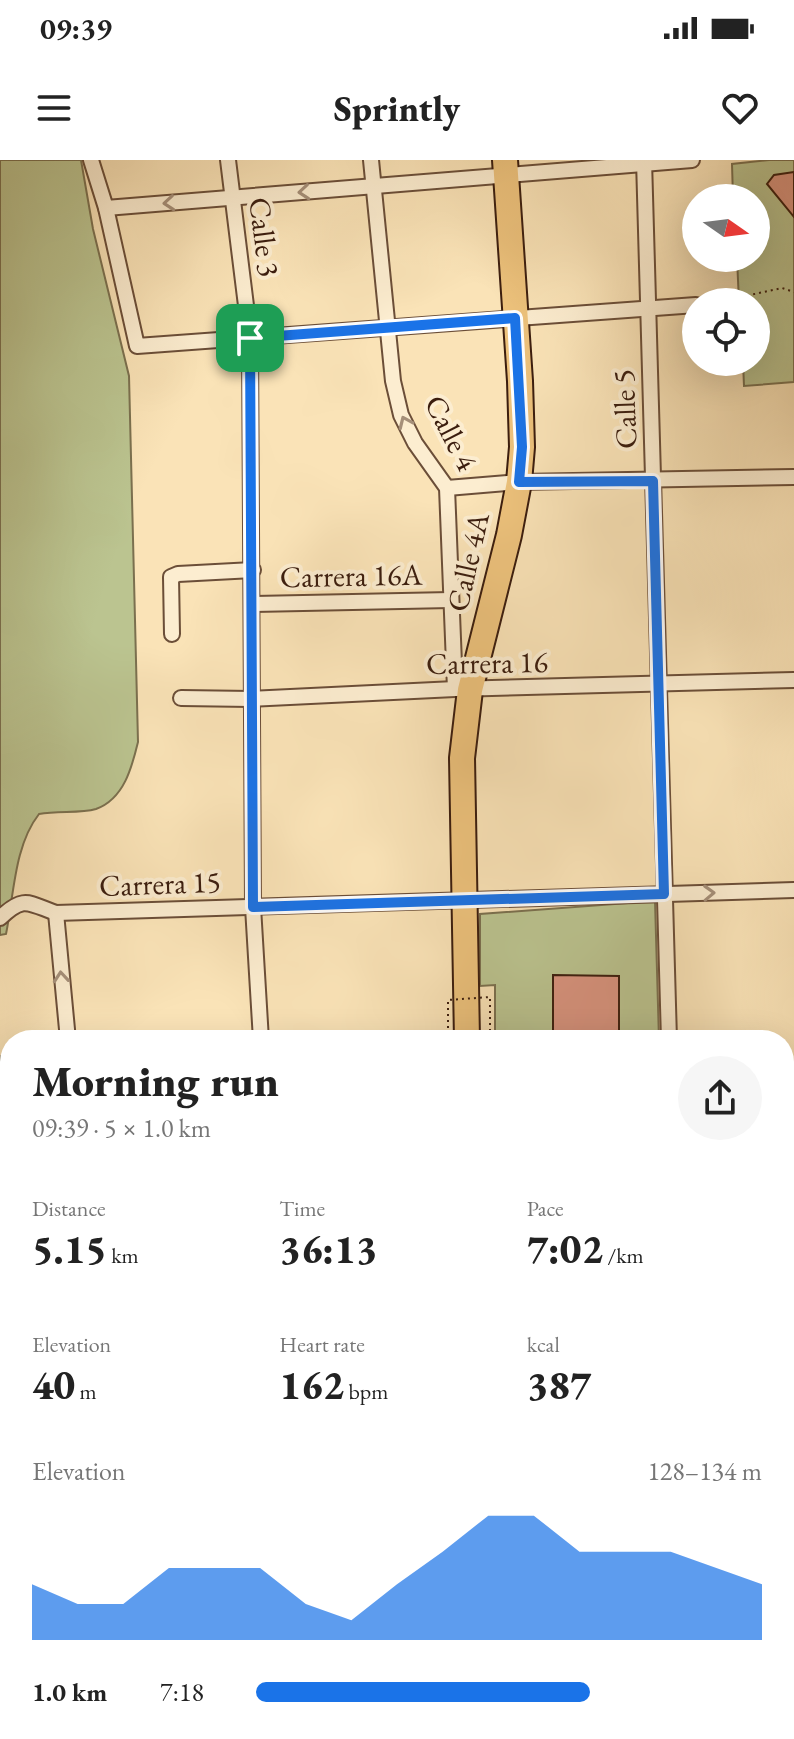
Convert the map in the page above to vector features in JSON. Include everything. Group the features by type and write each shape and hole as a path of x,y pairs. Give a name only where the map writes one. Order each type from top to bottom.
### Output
{"main road":[{"name":"Calle 4A","path":"463,690 509,535 522,447 506,168"},
{"name":"Calle 4","path":"463,690 467,1030"}],"street":[{"path":"91,160 106,208 137,346 682,306"},
{"name":"Calle 3","path":"228,160 250,338 253,907 260,1030"},
{"name":"Calle 4","path":"371,160 393,381 401,415 415,443 447,488 451,600 463,690"},
{"path":"106,208 374,187 506,168 692,160"},
{"name":"Calle 5","path":"644,163 669,1030"},
{"path":"447,488 519,482 794,477"},
{"path":"172,634 171,577 253,570"},
{"name":"Carrera 16A","path":"252,604 451,600"},
{"name":"Carrera 16","path":"181,698 251,699 794,680"},
{"name":"Carrera 15","path":"0,918 17,903 25,901 56,913 794,890"},
{"path":"56,913 67,1030"}],"path":[{"path":"770,291 782,288 794,292"},
{"path":"448,1030 448,1000 490,997 490,1030"}],"green space":[{"path":"0,160 81,160 93,229 129,376 138,742 125,781 106,804 96,809 39,814 24,841 6,934 0,935"},
{"path":"794,160 794,382 744,386 744,376 770,376 770,288 738,288 738,272 770,272 770,184 733,184 732,164"},
{"path":"655,901 659,1030 495,1030 495,985 480,986 480,914"}],"building":[{"path":"794,172 794,217 767,184 774,175"},
{"path":"553,975 619,976 619,1030 553,1030"}],"route":[{"path":"515,318 522,447 519,482 653,481 664,894 253,907 250,338 515,318"}]}
